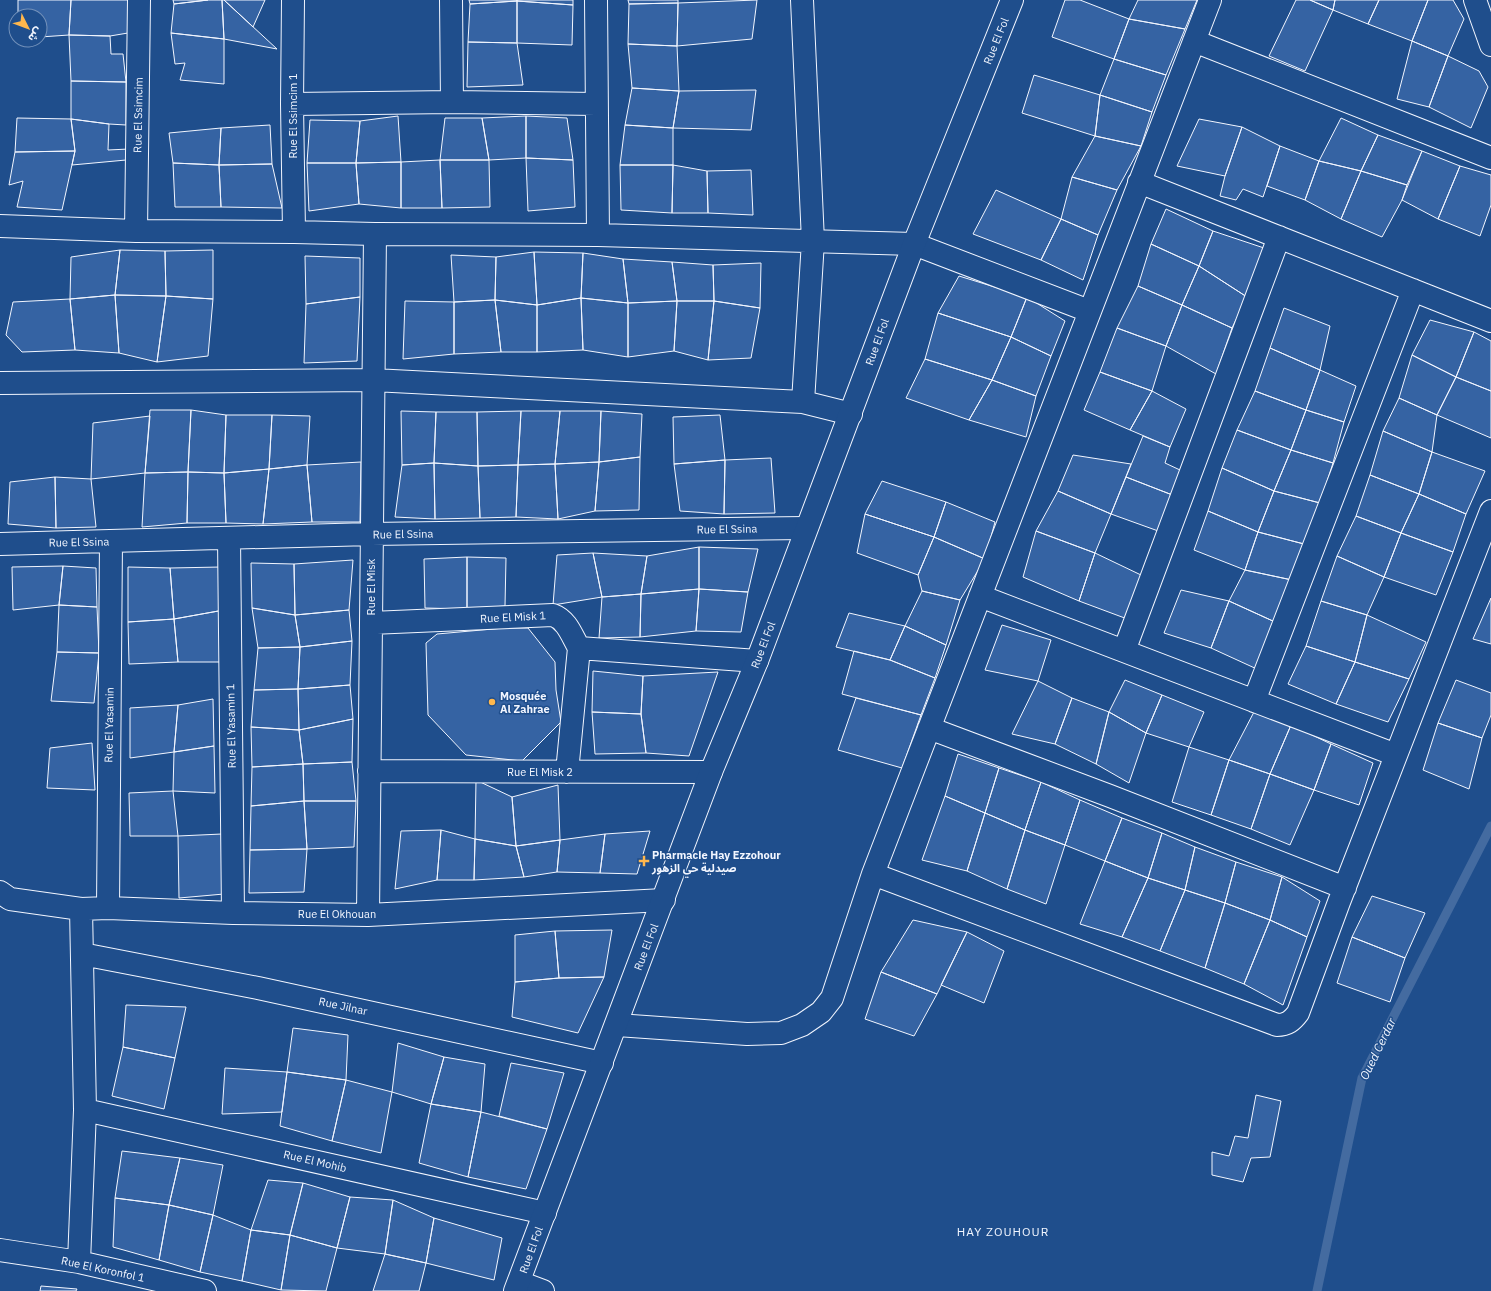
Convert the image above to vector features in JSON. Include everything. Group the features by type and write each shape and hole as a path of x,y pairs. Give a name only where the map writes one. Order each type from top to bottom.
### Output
{"street":[{"name":"Rue El Ssimcim","path":"136,231 139,0"},
{"name":"Rue El Ssimcim 1","path":"293,0 292,104 294,232"},
{"path":"451,0 452,102"},
{"path":"596,0 598,235"},
{"path":"802,0 813,241 802,402"},
{"name":"Rue El Fol","path":"517,1286 712,772 757,661 914,244 1012,0"},
{"path":"617,1025 747,1034 781,1034 802,1025 821,1012 832,998 873,874 1210,0"},
{"path":"1475,0 1491,45"},
{"path":"1194,41 1491,158"},
{"path":"292,104 452,102 596,104"},
{"path":"1139,182 1491,321"},
{"path":"0,226 136,231 598,235 914,244 1089,311"},
{"name":"Rue El Misk","path":"368,915 374,234"},
{"path":"1124,651 1279,237"},
{"path":"1254,701 1413,290"},
{"path":"0,383 372,380 802,402 850,414"},
{"path":"873,874 1277,1025 1284,1025 1292,1021 1298,1013 1396,755 1491,512"},
{"name":"Rue El Ssina","path":"0,544 371,534 806,528"},
{"name":"Rue El Yasamin 1","path":"229,538 233,913"},
{"name":"Rue El Yasamin","path":"108,908 111,541"},
{"path":"980,596 1396,755"},
{"name":"Rue El Misk 1","path":"371,623 553,615 559,617 564,622 579,648"},
{"path":"567,772 579,648 757,661"},
{"path":"929,728 1110,796 1345,888"},
{"name":"Rue El Misk 2","path":"369,772 712,772"},
{"name":"Rue El Okhouan","path":"5,896 81,909 108,908 233,913 368,915 664,900"},
{"path":"79,1262 85,1110 81,909"},
{"name":"Rue Jilnar","path":"82,954 258,988 602,1063"},
{"name":"Rue El Mohib","path":"85,1110 545,1213"},
{"name":"Rue El Koronfol 1","path":"0,1250 79,1262 204,1291"},
{"path":"517,1286 543,1291"}],"building":[{"path":"18,0 71,0 69,35 48,36 48,8 18,8"},
{"path":"71,0 128,0 128,33 110,36 69,35"},
{"path":"173,0 208,0 174,4"},
{"path":"222,0 224,39 171,33 174,4"},
{"path":"222,0 224,0 277,49 224,39"},
{"path":"224,0 265,0 253,27"},
{"path":"469,0 517,0 517,1 470,4"},
{"path":"573,0 573,5 517,1"},
{"path":"628,0 678,0 678,3 629,4"},
{"path":"757,0 752,39 677,46 678,3"},
{"path":"1065,0 1080,0 1129,19 1114,59 1052,37"},
{"path":"1138,0 1197,0 1185,29 1129,19"},
{"path":"1296,0 1310,0 1333,10 1305,71 1269,56"},
{"path":"1310,0 1335,0 1333,10"},
{"path":"1335,0 1379,0 1368,24 1333,10"},
{"path":"1379,0 1428,0 1412,41 1368,24"},
{"path":"1428,0 1453,0 1464,19 1448,56 1412,41"},
{"path":"517,1 573,5 572,45 517,43"},
{"path":"517,1 517,43 468,42 470,4"},
{"path":"678,3 677,46 628,44 629,4"},
{"path":"1129,19 1185,29 1166,75 1114,59"},
{"path":"171,33 224,39 224,84 180,80 185,63 175,64"},
{"path":"69,35 110,36 111,54 123,54 126,82 71,81"},
{"path":"1412,41 1448,56 1429,107 1397,99"},
{"path":"468,42 517,43 523,85 467,87"},
{"path":"628,44 677,46 679,91 632,88"},
{"path":"1448,56 1479,71 1488,87 1471,128 1429,107"},
{"path":"1114,59 1166,75 1152,112 1100,95"},
{"path":"1034,75 1100,95 1095,136 1022,113"},
{"path":"71,81 126,82 126,125 71,119"},
{"path":"632,88 679,91 673,128 625,125"},
{"path":"756,90 751,130 673,128 679,91"},
{"path":"1100,95 1152,112 1141,146 1095,136"},
{"path":"398,116 401,162 356,163 360,121"},
{"path":"526,116 526,158 489,160 482,118"},
{"path":"526,116 567,118 573,160 526,158"},
{"path":"17,118 71,119 75,151 15,152"},
{"path":"445,118 482,118 489,160 440,160"},
{"path":"1341,118 1378,135 1361,171 1319,161"},
{"path":"71,119 109,124 108,150 129,149 126,160 72,165 75,151"},
{"path":"1199,119 1242,127 1225,176 1177,166"},
{"path":"310,120 360,121 356,163 307,163"},
{"path":"270,125 272,164 219,165 221,128"},
{"path":"625,125 673,128 673,165 620,165"},
{"path":"1242,127 1280,146 1263,197 1243,189 1236,200 1220,196 1225,176"},
{"path":"221,128 219,165 173,163 169,133"},
{"path":"1378,135 1422,151 1407,185 1361,171"},
{"path":"1095,136 1141,146 1117,190 1072,177"},
{"path":"1280,146 1319,161 1305,200 1267,186"},
{"path":"75,151 62,210 17,207 23,181 9,185 15,152"},
{"path":"1422,151 1460,166 1438,219 1402,200"},
{"path":"526,158 573,160 575,207 528,211"},
{"path":"440,160 489,160 490,207 442,208"},
{"path":"440,160 442,208 401,208 401,162"},
{"path":"1319,161 1361,171 1341,219 1305,200"},
{"path":"401,162 401,208 359,204 356,163"},
{"path":"173,163 219,165 221,207 175,207"},
{"path":"307,163 356,163 359,204 309,211"},
{"path":"272,164 282,208 221,207 219,165"},
{"path":"620,165 673,165 672,213 621,210"},
{"path":"673,165 707,171 708,213 672,213"},
{"path":"1460,166 1491,175 1491,205 1480,236 1438,219"},
{"path":"751,170 753,215 708,213 707,171"},
{"path":"1361,171 1407,185 1402,200 1382,237 1341,219"},
{"path":"1072,177 1117,190 1098,235 1061,219"},
{"path":"996,190 1061,219 1041,260 973,234"},
{"path":"1166,209 1213,231 1199,266 1151,244"},
{"path":"1061,219 1098,235 1083,280 1041,260"},
{"path":"1213,231 1264,248 1247,297 1199,266"},
{"path":"1151,244 1199,266 1182,305 1138,286"},
{"path":"120,250 165,251 166,296 115,295"},
{"path":"120,250 115,295 70,299 71,257"},
{"path":"213,250 213,299 166,296 165,251"},
{"path":"534,252 583,253 581,298 537,305"},
{"path":"534,252 537,305 495,300 496,257"},
{"path":"583,253 623,259 628,303 581,298"},
{"path":"451,255 496,257 495,300 454,302"},
{"path":"305,256 360,258 360,297 306,304"},
{"path":"623,259 672,262 677,301 628,303"},
{"path":"672,262 713,265 714,301 677,301"},
{"path":"761,263 760,308 714,301 713,265"},
{"path":"1199,266 1247,297 1232,328 1182,305"},
{"path":"959,276 1027,297 1011,337 938,313"},
{"path":"1138,286 1182,305 1166,346 1117,328"},
{"path":"115,295 166,296 157,362 119,353"},
{"path":"115,295 119,353 75,350 70,299"},
{"path":"166,296 213,299 208,356 157,362"},
{"path":"360,297 357,361 304,363 306,304"},
{"path":"1027,297 1065,321 1051,356 1011,337"},
{"path":"581,298 583,350 537,352 537,305"},
{"path":"581,298 628,303 628,357 583,350"},
{"path":"70,299 75,350 22,352 6,335 13,302"},
{"path":"495,300 537,305 537,352 501,352"},
{"path":"495,300 501,352 454,354 454,302"},
{"path":"405,301 454,302 454,354 403,359"},
{"path":"677,301 714,301 708,360 674,351"},
{"path":"677,301 674,351 628,357 628,303"},
{"path":"714,301 760,308 751,358 708,360"},
{"path":"1182,305 1232,328 1216,374 1166,346"},
{"path":"1284,308 1330,326 1320,370 1270,348"},
{"path":"938,313 1011,337 992,380 925,359"},
{"path":"1430,320 1474,332 1456,377 1412,355"},
{"path":"1117,328 1166,346 1152,391 1100,372"},
{"path":"1474,332 1491,341 1491,391 1456,377"},
{"path":"1011,337 1051,356 1036,396 992,380"},
{"path":"1270,348 1320,370 1306,410 1255,391"},
{"path":"1412,355 1456,377 1437,415 1399,398"},
{"path":"925,359 992,380 969,420 906,398"},
{"path":"1320,370 1356,386 1344,422 1306,410"},
{"path":"1100,372 1152,391 1130,430 1084,410"},
{"path":"1456,377 1491,391 1491,438 1437,415"},
{"path":"992,380 1036,396 1026,437 969,420"},
{"path":"1152,391 1186,409 1170,447 1130,430"},
{"path":"1255,391 1306,410 1291,450 1237,430"},
{"path":"1399,398 1437,415 1432,452 1383,431"},
{"path":"150,410 191,410 188,472 145,473"},
{"path":"191,410 226,415 224,473 188,472"},
{"path":"1306,410 1344,422 1333,463 1291,450"},
{"path":"401,411 436,412 434,463 402,465"},
{"path":"521,411 560,411 555,464 518,465"},
{"path":"521,411 518,465 478,466 477,412"},
{"path":"560,411 601,411 599,462 555,464"},
{"path":"601,411 642,414 640,457 599,462"},
{"path":"436,412 477,412 478,466 434,463"},
{"path":"226,415 272,415 269,469 224,473"},
{"path":"272,415 310,416 307,465 269,469"},
{"path":"720,415 725,460 674,464 673,417"},
{"path":"150,416 145,473 91,479 93,423"},
{"path":"1237,430 1291,450 1274,491 1222,468"},
{"path":"1383,431 1432,452 1419,494 1370,475"},
{"path":"1143,436 1170,447 1165,463 1180,470 1175,496 1126,477"},
{"path":"1291,450 1333,463 1320,503 1274,491"},
{"path":"1432,452 1485,471 1466,514 1419,494"},
{"path":"1073,455 1131,464 1111,514 1058,491"},
{"path":"640,457 639,510 595,511 599,462"},
{"path":"771,458 775,513 724,514 725,460"},
{"path":"725,460 724,514 680,511 674,464"},
{"path":"361,462 360,522 312,522 307,465"},
{"path":"599,462 595,511 558,519 555,464"},
{"path":"434,463 435,519 395,517 402,465"},
{"path":"434,463 478,466 480,518 435,519"},
{"path":"555,464 558,519 516,517 518,465"},
{"path":"307,465 312,522 263,524 269,469"},
{"path":"518,465 516,517 480,518 478,466"},
{"path":"1222,468 1274,491 1258,532 1208,511"},
{"path":"269,469 263,524 226,523 224,473"},
{"path":"188,472 187,523 142,527 145,473"},
{"path":"188,472 224,473 226,523 187,523"},
{"path":"1370,475 1419,494 1401,533 1356,516"},
{"path":"55,477 56,528 8,524 10,482"},
{"path":"55,477 91,479 96,527 56,528"},
{"path":"1126,477 1175,496 1161,532 1111,514"},
{"path":"882,481 946,502 934,537 865,514"},
{"path":"1058,491 1111,514 1095,553 1036,531"},
{"path":"1274,491 1320,503 1304,544 1258,532"},
{"path":"1419,494 1466,514 1453,552 1401,533"},
{"path":"946,502 995,522 985,559 934,537"},
{"path":"1208,511 1258,532 1245,570 1194,550"},
{"path":"865,514 934,537 918,575 857,553"},
{"path":"1356,516 1401,533 1384,577 1337,556"},
{"path":"1036,531 1095,553 1079,601 1023,577"},
{"path":"1258,532 1304,544 1292,580 1245,570"},
{"path":"1401,533 1453,552 1436,595 1384,577"},
{"path":"934,537 985,559 960,600 922,591 918,575"},
{"path":"699,547 699,589 641,594 647,556"},
{"path":"699,547 758,549 748,592 699,589"},
{"path":"593,553 647,556 641,594 602,597"},
{"path":"593,553 602,597 553,605 557,555"},
{"path":"1095,553 1141,575 1130,620 1079,601"},
{"path":"1337,556 1384,577 1367,615 1321,601"},
{"path":"467,557 467,609 425,608 424,559"},
{"path":"467,557 506,558 505,606 467,609"},
{"path":"353,560 349,610 295,615 294,564"},
{"path":"251,563 294,564 295,615 252,608"},
{"path":"63,566 59,605 13,610 12,567"},
{"path":"63,566 96,568 97,607 59,605"},
{"path":"128,567 170,568 174,619 128,622"},
{"path":"221,567 224,610 174,619 170,568"},
{"path":"1245,570 1292,580 1275,622 1229,601"},
{"path":"699,589 696,631 640,637 641,594"},
{"path":"699,589 748,592 741,632 696,631"},
{"path":"1181,590 1229,601 1211,648 1164,633"},
{"path":"922,591 960,600 946,645 905,626"},
{"path":"641,594 640,637 599,638 602,597"},
{"path":"1491,598 1491,644 1473,639"},
{"path":"1229,601 1275,622 1259,670 1211,648"},
{"path":"1321,601 1367,615 1355,662 1306,646"},
{"path":"59,605 97,607 99,653 57,652"},
{"path":"252,608 295,615 300,647 258,648"},
{"path":"224,610 223,662 178,662 174,619"},
{"path":"349,610 352,641 300,647 295,615"},
{"path":"849,613 905,626 890,660 836,647"},
{"path":"1367,615 1426,642 1409,679 1355,662"},
{"path":"174,619 178,662 129,664 128,622"},
{"path":"1002,625 1051,640 1038,681 985,670"},
{"path":"905,626 946,645 935,678 890,660"},
{"name":"Mosquée Al Zahrae","path":"504,628 528,628 555,662 556,690 561,722 522,761 466,755 428,715 426,643 437,634"},
{"path":"352,641 350,685 298,689 300,647"},
{"path":"1306,646 1355,662 1336,704 1288,684"},
{"path":"300,647 298,689 254,690 258,648"},
{"path":"854,651 890,660 935,678 921,715 842,694"},
{"path":"57,652 99,653 94,703 51,701"},
{"path":"1355,662 1409,679 1388,722 1336,704"},
{"path":"593,671 643,676 641,714 592,712"},
{"path":"718,672 689,756 646,753 641,714 643,676"},
{"path":"1125,680 1162,695 1146,733 1109,712"},
{"path":"1456,680 1491,693 1491,715 1482,738 1438,723"},
{"path":"1038,681 1072,698 1055,744 1012,734"},
{"path":"350,685 353,719 299,730 298,689"},
{"path":"298,689 299,730 251,727 254,690"},
{"path":"1162,695 1204,712 1189,747 1146,733"},
{"path":"856,698 921,715 902,768 838,750"},
{"path":"1072,698 1109,712 1096,764 1055,744"},
{"path":"213,699 214,746 174,752 178,705"},
{"path":"178,705 174,752 130,758 130,708"},
{"path":"1255,710 1291,725 1270,774 1229,760"},
{"path":"592,712 641,714 646,753 595,754"},
{"path":"1109,712 1146,733 1129,783 1096,764"},
{"path":"353,719 352,762 303,764 299,730"},
{"path":"1438,723 1482,738 1469,789 1423,770"},
{"path":"1291,725 1331,744 1314,790 1270,774"},
{"path":"251,727 299,730 303,764 252,767"},
{"path":"92,743 95,790 47,788 50,748"},
{"path":"1331,744 1373,763 1359,805 1314,790"},
{"path":"214,746 215,793 173,791 174,752"},
{"path":"1189,747 1229,760 1211,815 1172,802"},
{"path":"958,754 999,768 985,813 945,796"},
{"path":"1229,760 1270,774 1251,829 1211,815"},
{"path":"352,762 356,801 304,801 303,764"},
{"path":"303,764 304,801 251,806 252,767"},
{"path":"999,768 1041,782 1025,830 985,813"},
{"path":"1270,774 1314,790 1290,845 1251,829"},
{"path":"476,780 512,797 516,846 475,839"},
{"path":"1041,782 1080,800 1065,845 1025,830"},
{"path":"558,785 560,840 516,846 512,797"},
{"path":"173,791 178,836 130,836 129,793"},
{"path":"945,796 985,813 967,871 922,860"},
{"path":"1080,800 1122,818 1105,861 1065,845"},
{"path":"304,801 307,849 250,850 251,806"},
{"path":"304,801 356,801 354,847 307,849"},
{"path":"985,813 1025,830 1007,889 967,871"},
{"path":"1122,818 1162,833 1148,878 1105,861"},
{"path":"441,830 437,880 395,889 401,831"},
{"path":"441,830 475,839 474,880 437,880"},
{"path":"1025,830 1065,845 1046,904 1007,889"},
{"path":"650,831 637,874 600,873 605,834"},
{"path":"1162,833 1195,847 1185,890 1148,878"},
{"path":"222,834 224,894 179,898 178,836"},
{"path":"605,834 600,873 557,872 560,840"},
{"path":"475,839 516,846 524,877 474,880"},
{"path":"560,840 557,872 524,877 516,846"},
{"path":"1195,847 1236,862 1225,903 1185,890"},
{"path":"307,849 304,892 249,893 250,850"},
{"path":"1105,861 1148,878 1122,937 1080,924"},
{"path":"1236,862 1282,877 1270,920 1225,903"},
{"path":"1282,877 1320,901 1307,937 1270,920"},
{"path":"1148,878 1185,890 1160,951 1122,937"},
{"path":"1185,890 1225,903 1205,968 1160,951"},
{"path":"1372,896 1425,913 1405,958 1352,937"},
{"path":"1225,903 1270,920 1244,984 1205,968"},
{"path":"913,920 967,932 937,994 881,972"},
{"path":"1270,920 1307,937 1283,1005 1244,984"},
{"path":"612,930 604,977 559,978 555,931"},
{"path":"555,931 559,978 515,982 515,935"},
{"path":"967,932 1004,951 984,1003 941,985"},
{"path":"1352,937 1405,958 1390,1002 1337,983"},
{"path":"881,972 937,994 914,1036 865,1019"},
{"path":"604,977 578,1033 512,1017 515,982 559,978"},
{"path":"126,1005 186,1007 175,1058 123,1047"},
{"path":"293,1028 348,1035 346,1080 287,1072"},
{"path":"398,1043 444,1057 431,1104 392,1092"},
{"path":"123,1047 175,1058 164,1109 112,1096"},
{"path":"444,1057 485,1064 481,1112 431,1104"},
{"path":"511,1063 564,1073 547,1129 499,1116"},
{"path":"225,1068 287,1072 282,1112 222,1114"},
{"path":"287,1072 346,1080 332,1141 280,1126"},
{"path":"346,1080 392,1092 381,1153 332,1141"},
{"path":"1256,1095 1281,1101 1270,1157 1251,1158 1243,1182 1212,1175 1212,1152 1229,1156 1235,1136 1248,1138"},
{"path":"431,1104 481,1112 468,1177 419,1163"},
{"path":"481,1112 547,1129 526,1189 468,1177"},
{"path":"122,1151 180,1158 169,1205 115,1198"},
{"path":"180,1158 223,1165 213,1215 169,1205"},
{"path":"268,1180 303,1183 290,1235 251,1230"},
{"path":"303,1183 350,1197 337,1248 290,1235"},
{"path":"350,1197 393,1200 385,1254 337,1248"},
{"path":"115,1198 169,1205 159,1260 113,1247"},
{"path":"393,1200 434,1218 426,1263 385,1254"},
{"path":"169,1205 213,1215 200,1272 159,1260"},
{"path":"213,1215 251,1230 242,1281 200,1272"},
{"path":"434,1218 502,1238 494,1280 426,1263"},
{"path":"251,1230 290,1235 281,1290 242,1281"},
{"path":"290,1235 337,1248 326,1291 281,1290"},
{"path":"385,1254 426,1263 419,1291 373,1291"},
{"path":"41,1286 77,1289 76,1291 40,1291"}],"waterway":[{"name":"Oued Cerdar","path":"1317,1291 1362,1078 1491,826"}],"place":[{"name":"Mosquée Al Zahrae","path":"492,702"},
{"name":"Pharmacie Hay Ezzohour صيدلية حي الزهور","path":"644,861"}],"district":[{"name":"HAY ZOUHOUR","path":"1003,1232"}]}
